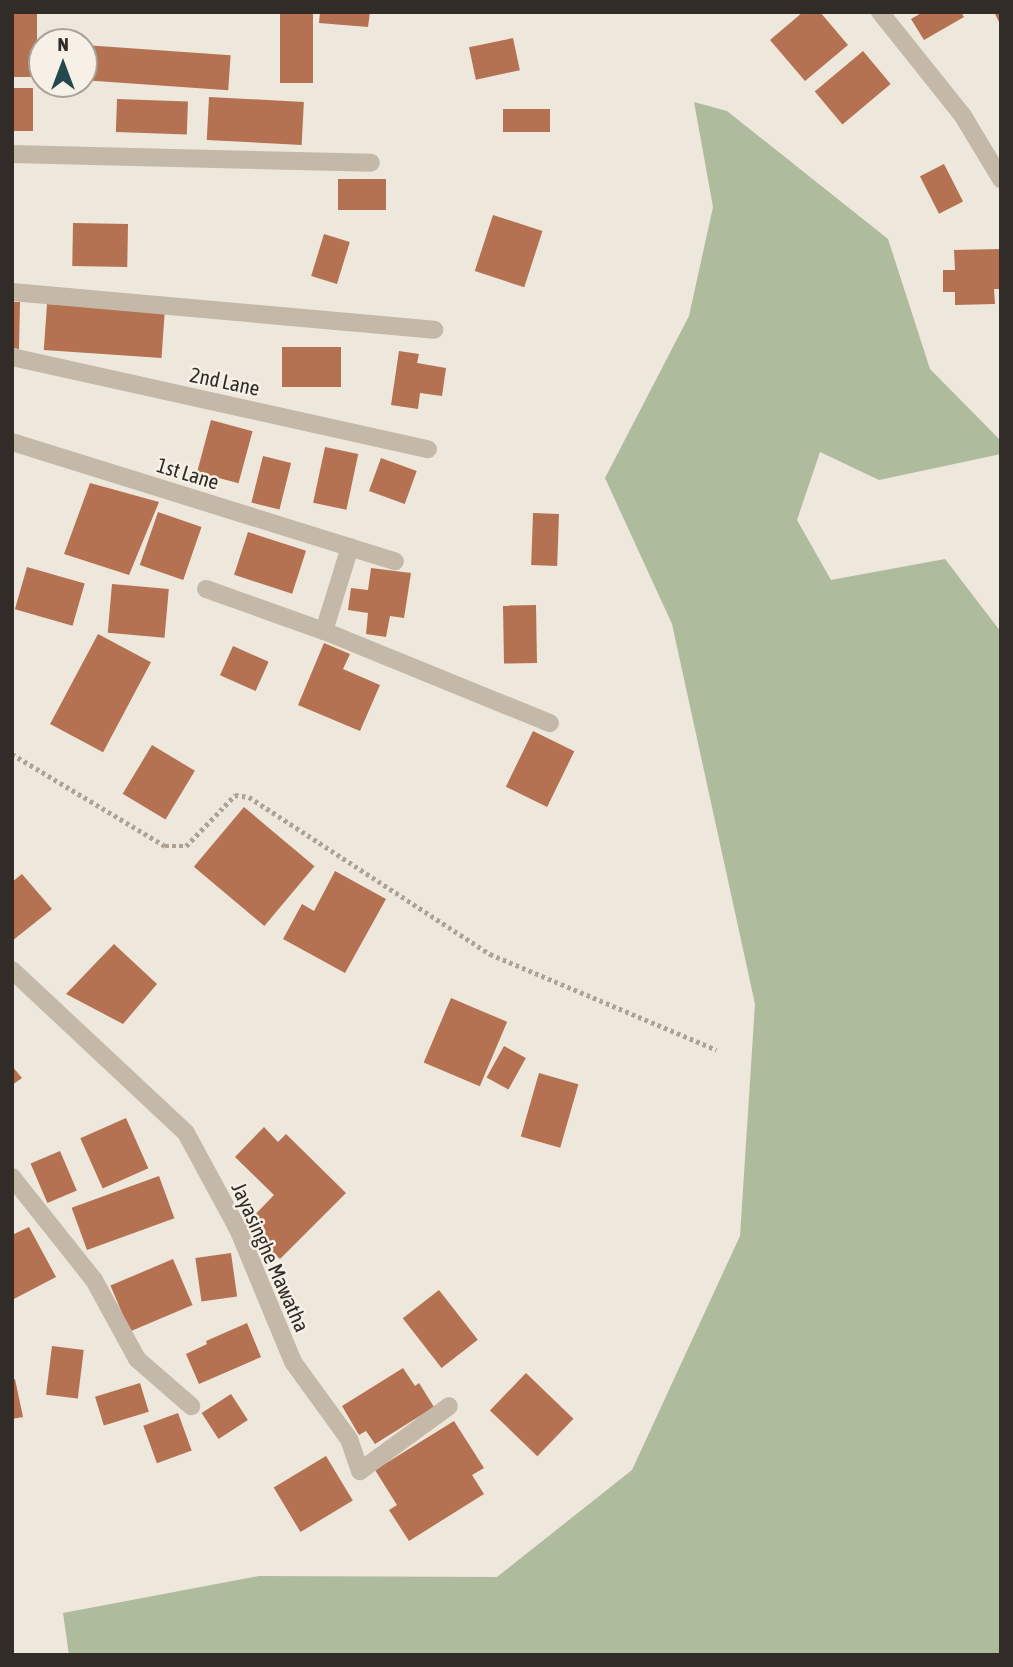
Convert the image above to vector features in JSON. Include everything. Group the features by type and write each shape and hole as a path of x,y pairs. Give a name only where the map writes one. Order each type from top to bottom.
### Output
{"street":[{"path":"880,12 963,116 1001,179"},
{"path":"12,154 371,163"},
{"path":"12,292 434,330"},
{"name":"2nd Lane","path":"12,358 428,449"},
{"name":"1st Lane","path":"12,442 395,561"},
{"path":"324,631 350,547"},
{"path":"206,589 324,631 550,723"},
{"name":"Jayasinghe Mawatha","path":"12,970 186,1133 238,1229 293,1362 349,1439 360,1471 449,1406"},
{"path":"12,1177 94,1280 137,1359 191,1406"}],"path":[{"path":"12,754 165,846 186,846 235,794 249,797 490,954 717,1050"}],"green space":[{"path":"694,102 727,111 888,239 930,369 1001,441 1001,454 879,480 820,452 797,520 831,580 945,559 1001,632 1001,1655 69,1655 63,1613 259,1576 497,1577 632,1470 740,1236 755,1004 672,624 605,478 689,316 713,207"}],"building":[{"path":"12,12 37,12 37,28 28,28 28,77 12,77"},
{"path":"280,12 313,12 313,83 280,83"},
{"path":"320,12 370,12 368,27 319,23"},
{"path":"803,12 820,12 848,45 805,81 770,40"},
{"path":"923,12 961,12 964,17 924,40 911,19"},
{"path":"994,12 1001,12 1001,26"},
{"path":"513,38 520,70 476,80 469,47"},
{"path":"98,46 231,55 228,90 98,81"},
{"path":"863,51 891,84 842,124 815,91"},
{"path":"12,88 28,88 28,98 33,98 33,131 12,131"},
{"path":"209,97 304,102 302,145 207,140"},
{"path":"117,99 188,101 187,134 116,132"},
{"path":"503,109 550,109 550,132 503,132"},
{"path":"944,164 963,201 939,214 920,176"},
{"path":"338,179 386,179 386,210 338,210"},
{"path":"493,215 542,231 524,287 475,271"},
{"path":"73,223 128,224 127,267 72,266"},
{"path":"324,234 350,242 337,284 311,276"},
{"path":"1001,249 1000,289 994,289 995,304 955,305 955,292 943,292 943,270 955,270 954,250"},
{"path":"12,302 20,302 19,349 12,348"},
{"path":"47,304 165,312 162,358 44,350"},
{"path":"282,347 341,347 341,387 282,387"},
{"path":"399,351 419,354 417,363 446,368 442,396 420,393 418,409 391,405"},
{"path":"211,420 253,431 239,483 197,472"},
{"path":"325,447 358,454 346,510 313,503"},
{"path":"263,456 291,463 280,510 251,503"},
{"path":"381,458 417,471 405,504 369,491"},
{"path":"90,483 159,502 129,575 64,554"},
{"path":"158,512 201,527 183,580 140,565"},
{"path":"533,513 559,514 557,566 531,565"},
{"path":"248,532 306,551 292,594 234,575"},
{"path":"27,567 85,584 73,626 15,609"},
{"path":"371,568 411,573 404,618 390,616 386,637 366,634 368,613 348,610 351,588 368,590"},
{"path":"112,584 169,589 165,638 108,633"},
{"path":"536,605 537,663 504,664 503,606"},
{"path":"98,634 151,662 103,752 50,724"},
{"path":"324,643 350,654 343,669 380,685 360,731 298,705"},
{"path":"233,646 269,662 256,691 220,675"},
{"path":"533,731 574,751 547,807 506,787"},
{"path":"152,745 195,771 166,820 123,794"},
{"path":"244,807 314,866 264,926 194,867"},
{"path":"335,871 386,899 345,973 283,939 302,904 314,911"},
{"path":"22,874 52,909 12,941 12,882"},
{"path":"114,944 157,984 123,1024 66,994"},
{"path":"451,998 507,1022 480,1086 424,1062"},
{"path":"504,1046 526,1058 508,1090 487,1077"},
{"path":"12,1066 22,1078 12,1085"},
{"path":"539,1073 578,1084 560,1148 521,1136"},
{"path":"126,1118 148,1168 103,1189 80,1138"},
{"path":"264,1127 278,1142 286,1134 346,1193 280,1259 245,1225 274,1195 235,1157"},
{"path":"60,1151 77,1191 47,1203 31,1164"},
{"path":"159,1176 174,1218 87,1250 72,1208"},
{"path":"29,1227 56,1277 12,1300 12,1235"},
{"path":"231,1253 237,1297 201,1302 195,1258"},
{"path":"173,1259 193,1305 130,1332 110,1286"},
{"path":"439,1290 478,1340 442,1368 403,1318"},
{"path":"247,1323 261,1357 199,1384 186,1354 207,1344 206,1341"},
{"path":"52,1346 84,1350 78,1399 46,1395"},
{"path":"403,1368 415,1386 419,1383 434,1407 375,1444 366,1431 359,1435 342,1406"},
{"path":"526,1373 573,1419 537,1456 490,1410"},
{"path":"15,1379 23,1417 12,1419 12,1380"},
{"path":"140,1383 149,1412 104,1425 95,1397"},
{"path":"231,1394 248,1420 219,1439 202,1413"},
{"path":"178,1413 192,1451 157,1463 143,1426"},
{"path":"454,1421 484,1468 472,1475 484,1494 409,1541 389,1510 397,1505 375,1470"},
{"path":"326,1456 353,1501 300,1532 274,1487"}]}
